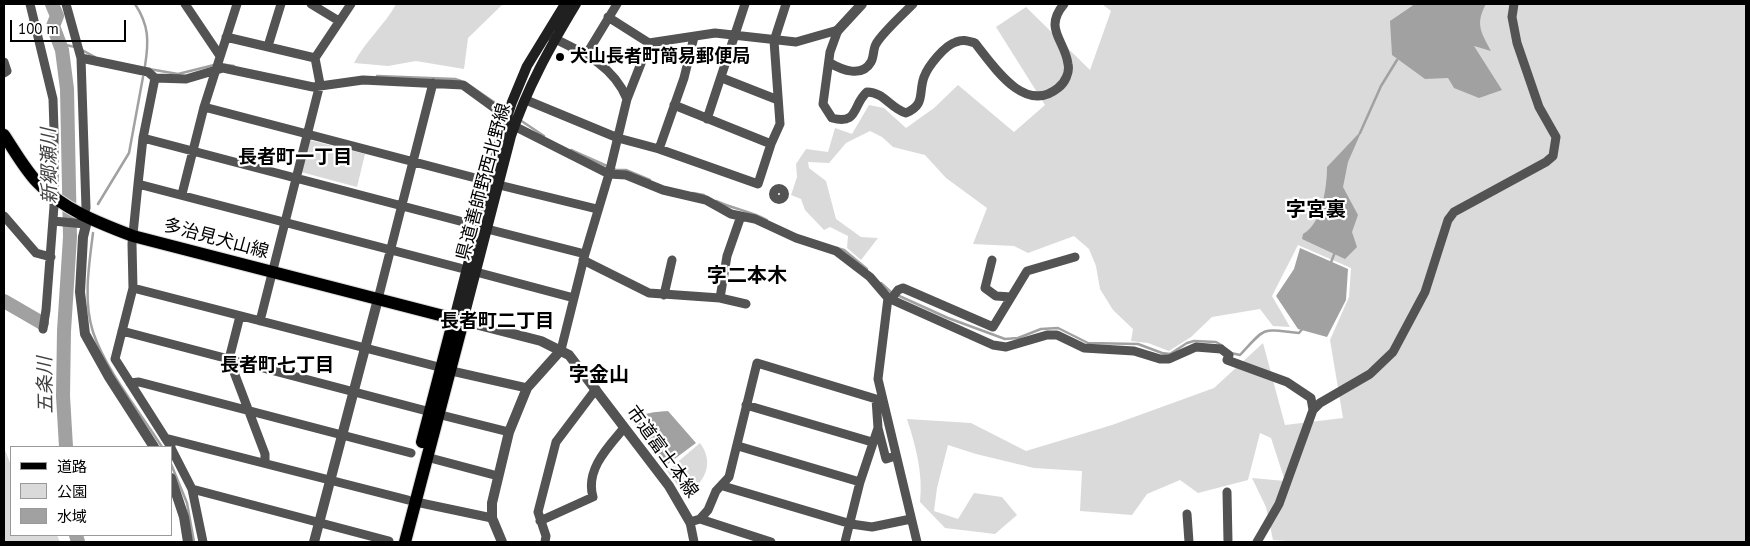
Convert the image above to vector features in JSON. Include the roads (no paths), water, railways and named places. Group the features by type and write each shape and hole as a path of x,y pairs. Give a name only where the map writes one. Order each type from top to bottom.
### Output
{"main road":[{"name":"県道善師野西北野線","path":"550,37 565,4"},
{"name":"県道善師野西北野線","path":"459,320 527,66 576,4"},
{"name":"県道善師野西北野線","path":"459,320 476,272 498,185 512,117"},
{"name":"多治見犬山線","path":"4,135 36,181 84,220 133,236 459,320"},
{"path":"405,542 412,501 459,320"},
{"path":"393,542 412,501"}],"street":[{"path":"30,4 53,100 57,221 43,329"},
{"path":"66,4 79,52 86,208 80,292 85,334 109,377 153,446"},
{"path":"186,4 218,64 223,68 313,87 320,83 363,80 463,85 512,117 609,174 626,175 663,190 706,200 731,214 755,219 796,238 836,252 855,264 890,298 993,345 1006,346 1047,335 1057,335 1084,348 1134,350 1160,359 1170,359 1196,347 1221,349 1229,355 1227,360 1287,382 1311,398 1313,410"},
{"path":"182,194 204,107 237,4"},
{"path":"268,46 281,4"},
{"path":"311,4 339,21"},
{"path":"260,321 320,83 315,58 351,4"},
{"path":"586,55 617,4"},
{"path":"707,119 745,4"},
{"path":"758,184 771,144 780,124 774,41 786,4"},
{"path":"862,4 838,30 830,52 824,104 832,118 840,120 853,115 867,92 882,95 899,111 906,113 915,109 919,104 924,76 932,64 954,42 966,40 975,43 1020,92 1042,95 1053,92 1062,85 1067,75 1068,64 1055,30 1056,16 1064,4"},
{"path":"830,63 852,72 863,70 870,64 876,44 913,4"},
{"path":"1257,542 1279,504 1313,410 1320,403 1370,374 1393,352 1425,292 1446,224 1454,212 1553,156 1556,137 1539,107 1517,43 1512,17 1514,4"},
{"path":"608,17 649,43 715,33 796,42 838,30"},
{"path":"226,37 315,58"},
{"path":"550,37 602,64 615,79 627,99"},
{"path":"658,149 684,78 694,37"},
{"path":"502,542 492,518 498,476 509,432 527,388 561,350 597,209 609,174 627,99 649,43"},
{"path":"79,52 148,72 155,78 186,79 218,64"},
{"path":"4,62 7,71 4,73"},
{"path":"155,78 143,138 138,184 133,236 133,288 115,359 170,446"},
{"path":"722,78 778,100"},
{"path":"314,542 433,84"},
{"path":"526,100 618,138 658,149 758,184 774,192"},
{"path":"674,105 771,144"},
{"path":"204,107 482,180"},
{"path":"143,138 471,224"},
{"path":"138,184 460,268"},
{"path":"498,185 597,209"},
{"path":"4,216 36,253 51,257"},
{"path":"720,298 727,256 741,216"},
{"path":"57,221 84,220"},
{"path":"491,230 584,257 634,288 649,293 720,298 746,304"},
{"path":"917,542 878,379 890,298 903,288 993,327 1027,271 1075,257"},
{"path":"664,295 672,260"},
{"path":"992,260 985,288 996,296 1011,296"},
{"path":"476,272 574,298"},
{"path":"133,288 434,366"},
{"path":"240,316 229,359 265,454 265,462"},
{"name":"市道富士本線","path":"459,320 541,342 561,350 578,364 695,521 694,542"},
{"path":"122,331 423,410"},
{"path":"695,521 708,510 716,491 729,477 757,363 876,399 878,428 886,459 895,456"},
{"path":"456,372 527,388"},
{"path":"130,383 139,382 411,453"},
{"path":"545,542 546,536 538,512 556,442 596,389"},
{"path":"746,405 872,442"},
{"path":"445,416 509,432"},
{"path":"540,521 593,497 590,487 598,460 624,428"},
{"path":"845,542 860,482 878,428"},
{"path":"165,438 412,501 492,518"},
{"path":"738,446 860,482"},
{"path":"172,450 192,489 203,541 214,542"},
{"path":"434,459 498,476"},
{"path":"172,481 184,517 188,542"},
{"path":"722,486 851,524 872,527 911,519"},
{"path":"192,489 393,542"},
{"path":"1227,492 1228,542"},
{"path":"1187,514 1189,542"},
{"path":"695,521 771,542"}],"water":[{"path":"1415,4 1486,4 1480,23 1484,38 1491,51 1474,46 1502,90 1479,98 1454,88 1448,78 1425,79 1392,55 1390,21"},
{"path":"1362,130 1348,162 1343,187 1358,215 1352,232 1357,247 1345,259 1302,239 1303,234 1315,222 1319,214 1326,184 1327,167"},
{"path":"1300,248 1348,269 1346,300 1327,337 1298,329 1276,296 1294,269"},
{"path":"668,411 696,443 665,466 633,422 644,414"}],"waterway":[{"name":"新郷瀬川","path":"52,4 57,16 53,26 62,50 67,89 70,237 64,331 63,396 66,446"},
{"path":"135,4 143,19 147,34 145,66"},
{"path":"62,50 66,45 75,47"},
{"path":"82,50 95,57"},
{"path":"1360,133 1381,86 1397,60"},
{"path":"220,64 234,66"},
{"path":"149,69 178,74 214,65"},
{"path":"377,76 455,79 461,81"},
{"path":"98,204 129,153 143,77"},
{"path":"466,83 507,111"},
{"path":"520,120 544,136"},
{"path":"571,150 616,170 626,170 650,180"},
{"path":"693,193 704,195"},
{"path":"716,201 767,220"},
{"path":"93,233 88,295 88,308 93,332 106,362 161,446"},
{"path":"837,248 844,250 867,269"},
{"path":"1330,265 1335,252"},
{"path":"881,283 892,293"},
{"path":"897,295 948,318 1005,339 1018,338 1041,329 1058,328 1088,343 1138,344 1170,354 1187,343 1194,341 1216,342 1223,346"},
{"name":"五条川","path":"4,301 42,323"},
{"path":"1231,353 1240,355 1260,334 1265,332 1299,333 1304,327"},
{"path":"172,466 187,503 194,542"},
{"name":"五条川","path":"76,536 78,542"}],"place":[{"name":"犬山長者町簡易郵便局","path":"560,57"}],"district":[{"name":"長者町一丁目","path":"295,158"},
{"name":"字宮裏","path":"1316,210"},
{"name":"字二本木","path":"747,276"},
{"name":"長者町二丁目","path":"497,322"},
{"name":"長者町七丁目","path":"277,366"},
{"name":"字金山","path":"599,375"}]}
